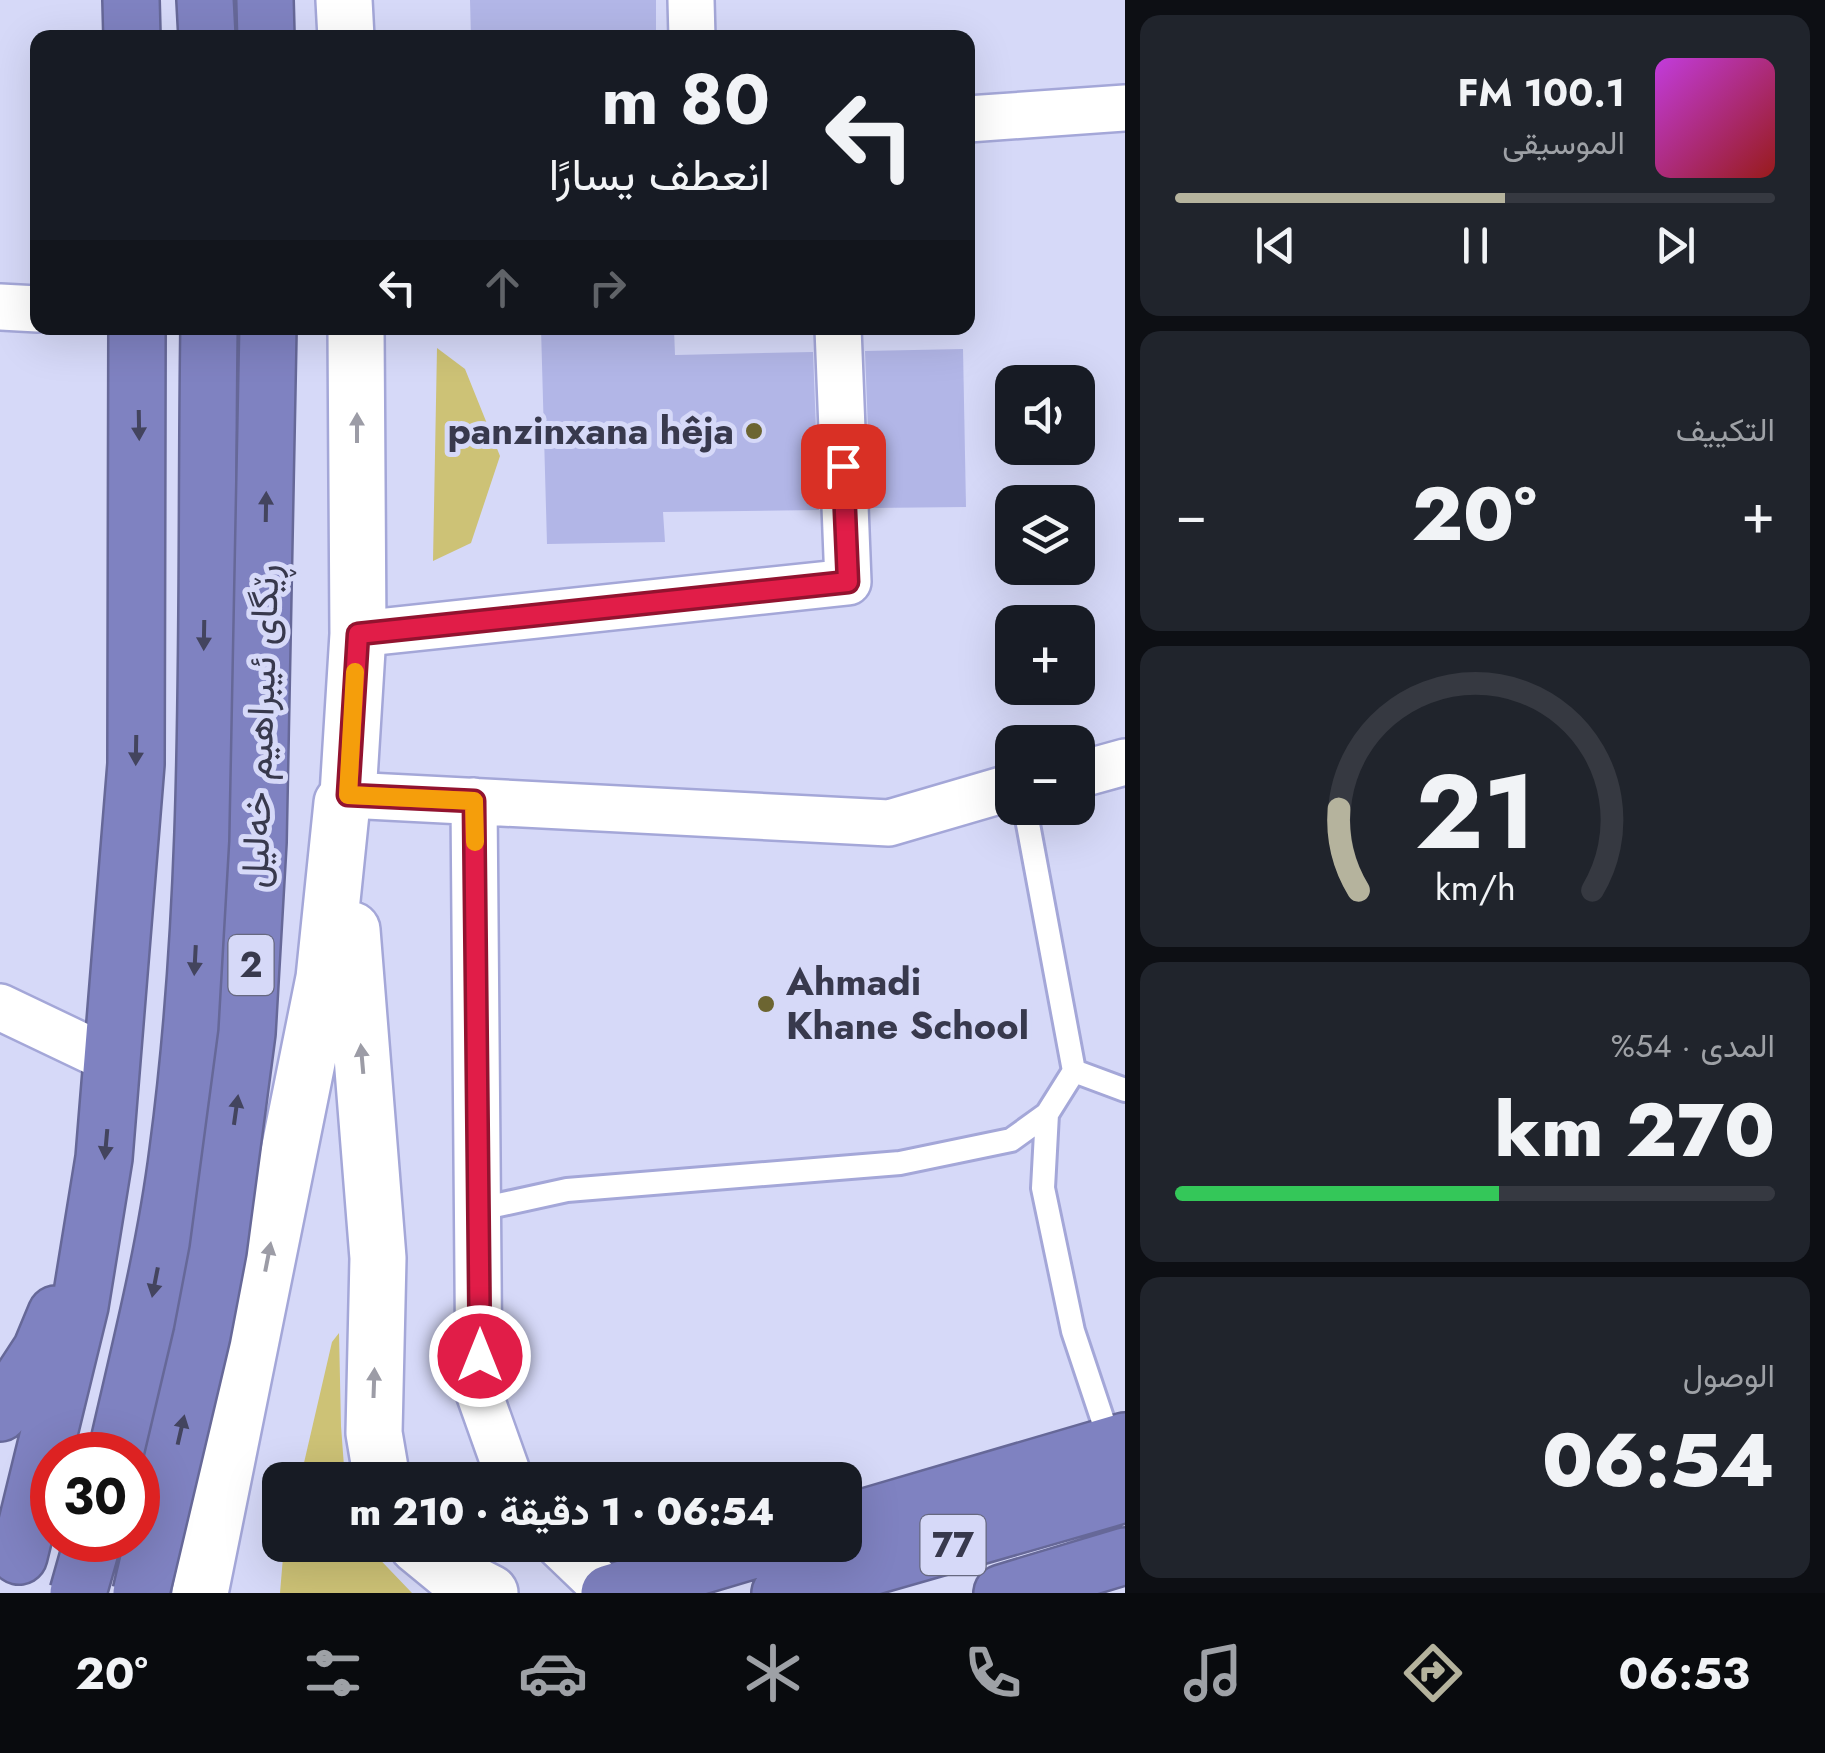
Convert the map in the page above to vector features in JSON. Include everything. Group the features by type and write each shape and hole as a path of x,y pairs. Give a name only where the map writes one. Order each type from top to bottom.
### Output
{"highway":[{"path":"131,0 132,30"},
{"path":"206,0 207,30"},
{"path":"266,0 266,30"},
{"path":"138,335 136,764 104,1158 80,1306 9,1558 42,1555 98,1562 168,1593"},
{"name":"ڕێگای ئیبراهیم خەلیل","path":"121,1432 154,1290 178,1154 192,1027 202,819 209,335"},
{"name":"ڕێگای ئیبراهیم خەلیل","path":"141,1593 218,1251 247,1033 258,842 268,335"},
{"path":"0,1413 41,1350 92,1229"},
{"path":"862,1519 1120,1460"},
{"name":"77","path":"780,1593 1120,1460"},
{"name":"77","path":"1002,1593 1125,1556"},
{"path":"78,1593 87,1562"},
{"path":"609,1593 714,1562"}],"main road":[{"path":"344,0 346,30"},
{"name":"2","path":"200,1593 324,978 345,799 358,634 356,335"},
{"path":"345,799 378,1258 374,1433 379,1462"},
{"path":"437,1562 451,1574 490,1593"}],"street":[{"path":"690,0 692,30"},
{"path":"975,119 1125,108"},
{"path":"0,308 30,309"},
{"path":"358,634 848,582 838,335"},
{"path":"1095,770 1125,762"},
{"path":"345,799 474,801 889,823 995,792"},
{"path":"474,801 480,1393 504,1462"},
{"path":"2,1015 113,1061"},
{"path":"577,1562 609,1593"}],"lane":[{"path":"480,1209 567,1190 900,1163 1011,1140 1046,1114 1074,1071 1028,825"},
{"path":"1074,1071 1125,1090"},
{"path":"1046,1114 1044,1188 1073,1331 1120,1460"}],"shaded area":[{"path":"437,348 465,369 500,456 471,543 433,561"},
{"path":"339,1333 344,1462 304,1462 332,1342"},
{"path":"283,1562 382,1562 412,1593 280,1593"}],"building":[{"path":"470,0 656,0 656,30 471,30"},
{"name":"panzinxana hêja","path":"541,335 674,335 675,355 813,352 819,510 663,512 665,542 547,544"},
{"path":"963,349 966,507 871,508 865,351"}],"slow traffic":[{"path":"355,672 348,795 474,801 475,842"}],"place":[{"name":"panzinxana hêja","path":"754,431"},
{"name":"Ahmadi Khane School","path":"766,1004"}],"route":[{"path":"480,1356 474,801 348,795 358,634 848,582 843,466"}]}
